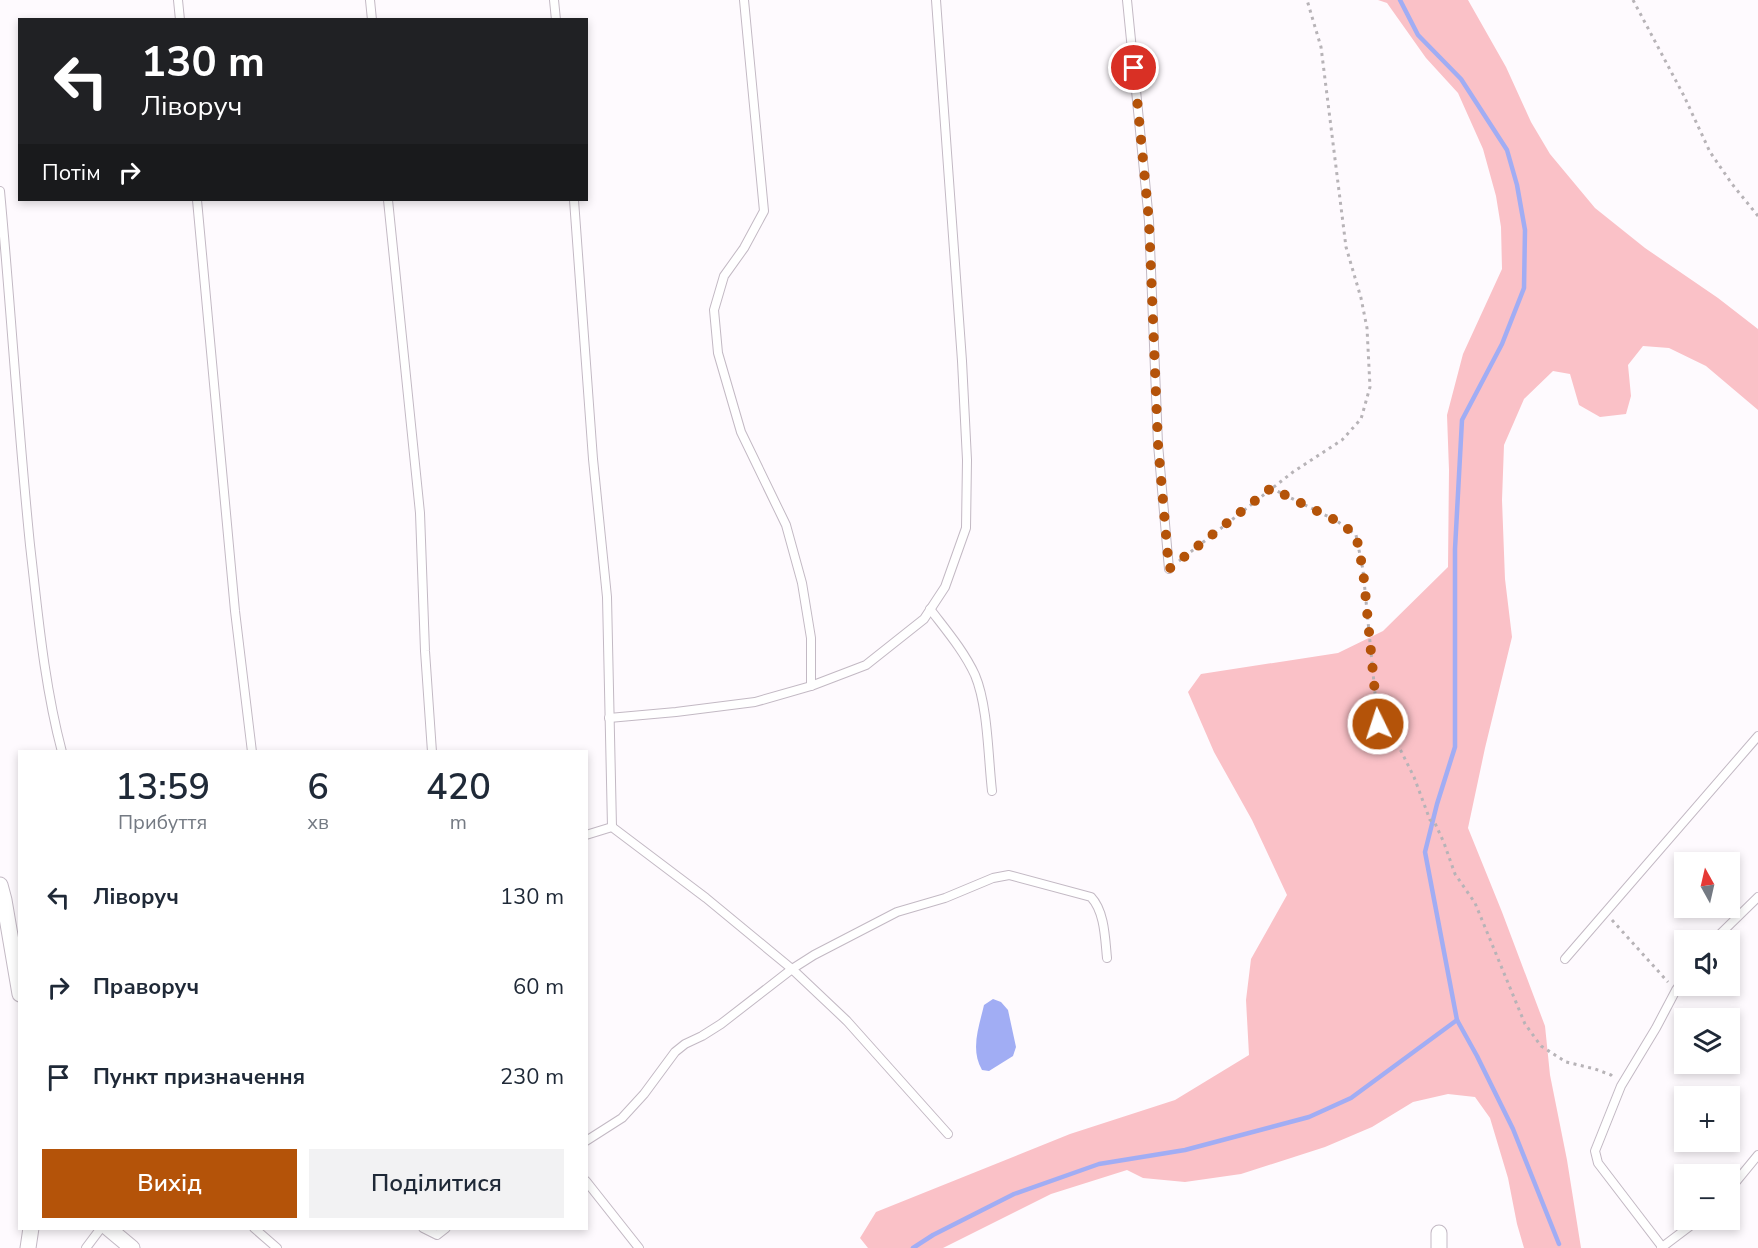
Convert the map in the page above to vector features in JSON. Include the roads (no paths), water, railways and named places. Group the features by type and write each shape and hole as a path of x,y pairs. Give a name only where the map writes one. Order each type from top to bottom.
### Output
{"street":[{"path":"0,885 18,982"},
{"path":"28,1248 32,1230"},
{"path":"110,1230 132,1248"}],"lane":[{"path":"178,0 180,18"},
{"path":"370,0 372,18"},
{"path":"554,0 556,18"},
{"path":"744,0 764,211 744,248 724,276 714,310 718,353 741,432 786,525 802,583 811,638 811,686"},
{"path":"609,718 754,702 811,686 866,666 924,619 945,587 966,528 967,460 936,0"},
{"path":"1127,0 1149,221 1158,444 1169,569"},
{"path":"0,191 9,315 37,612 55,726 61,750"},
{"path":"197,201 235,611 252,750"},
{"path":"388,201 420,513 425,651 432,750"},
{"path":"574,201 593,459 607,597 612,827"},
{"path":"930,609 956,643 975,676 984,712 992,790"},
{"path":"1565,959 1758,736"},
{"path":"588,834 612,827"},
{"path":"612,827 706,898 792,969 847,1021 948,1134"},
{"path":"588,1140 622,1119 675,1052 721,1024 792,969 814,955 897,912 945,898 993,878 1009,875 1090,897 1096,904 1101,919 1107,958"},
{"path":"1724,930 1758,897"},
{"path":"1674,994 1621,1086 1595,1151 1598,1163 1662,1248 1685,1230"},
{"path":"1740,1177 1758,1155"},
{"path":"588,1184 639,1248"},
{"path":"86,1248 100,1230"},
{"path":"256,1230 277,1248"},
{"path":"427,1230 437,1235 443,1230"}],"water":[{"path":"993,999 1001,1002 1008,1010 1016,1047 1013,1056 989,1071 982,1070 978,1062 976,1046 984,1005"}],"waterway":[{"path":"1400,0 1418,35 1461,79 1507,150 1517,185 1525,230 1524,288 1502,344 1462,420 1455,549 1455,747 1425,852 1457,1020 1513,1129 1559,1244"},
{"path":"913,1248 933,1235 1014,1194 1099,1164 1185,1150 1309,1117 1351,1098 1457,1020"}]}
